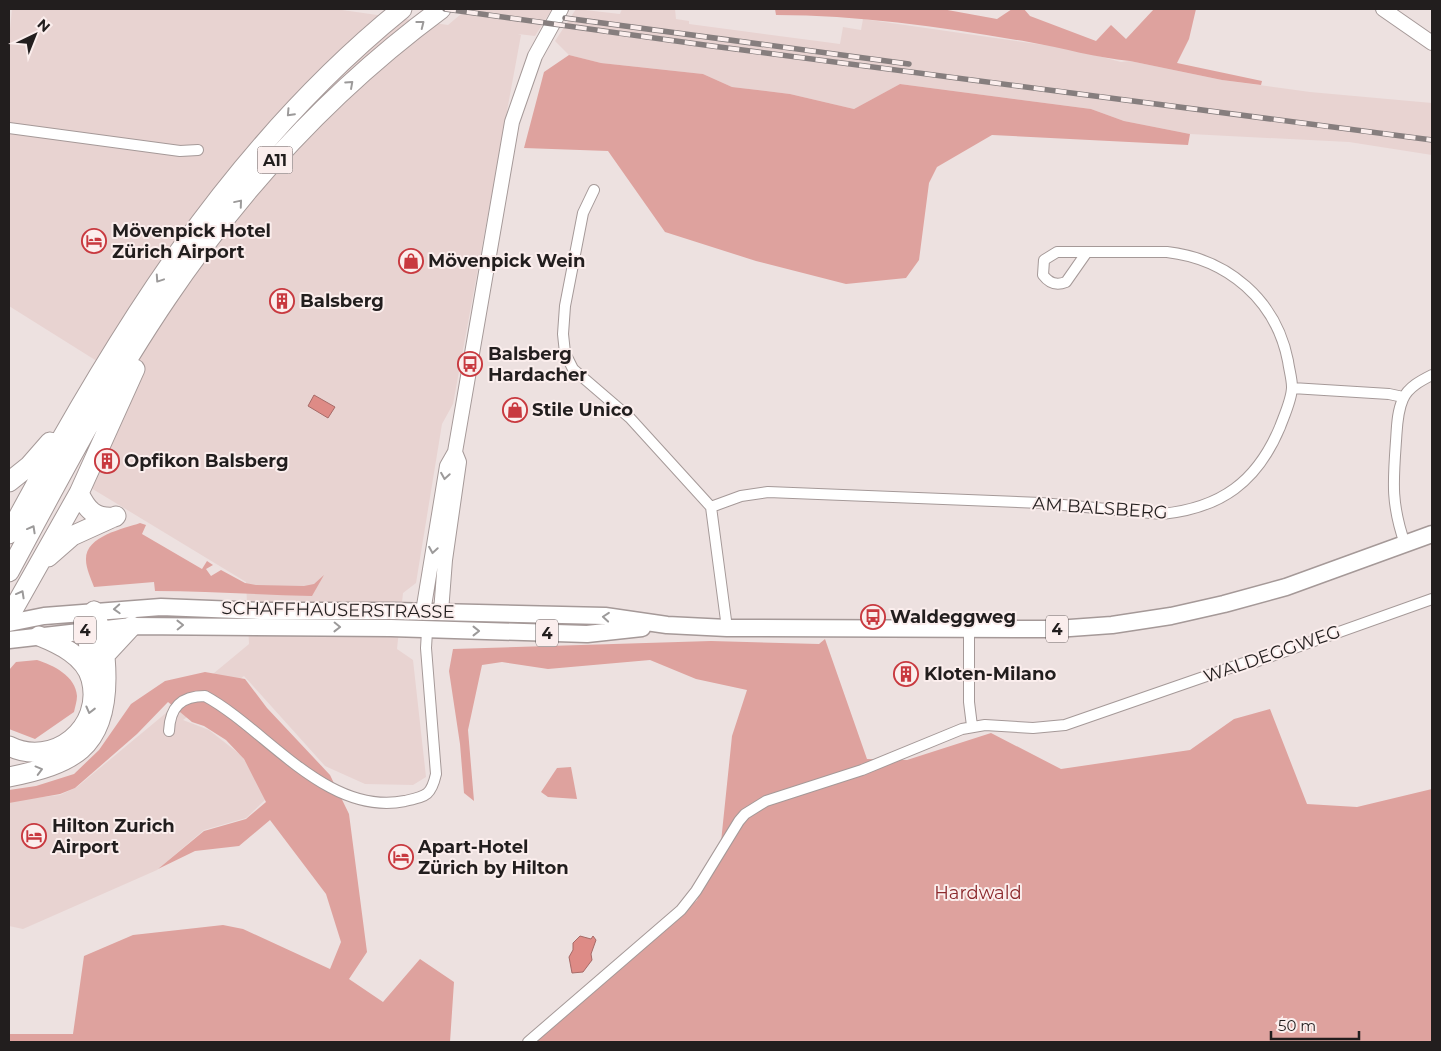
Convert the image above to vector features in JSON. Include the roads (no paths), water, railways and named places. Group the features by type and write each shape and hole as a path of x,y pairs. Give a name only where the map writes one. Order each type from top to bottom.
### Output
{"highway":[{"name":"A11","path":"9,534 73,417 148,295 226,188 309,93 402,9"},
{"name":"A11","path":"9,572 106,397 168,297 213,235 296,137 368,68 441,9"},
{"path":"9,617 79,493 168,297"},
{"path":"9,482 29,466 73,417"},
{"path":"34,572 60,545 72,536 116,516 103,518 94,514 85,507 79,493"},
{"path":"9,777 56,765 76,753 90,741 98,727 105,707 106,654 95,623"},
{"path":"9,746 22,751 43,752 60,748 71,741 81,730 89,715 92,703 91,678 95,623"},
{"path":"106,654 132,626"},
{"path":"36,636 58,644 74,655 91,678"}],"main road":[{"path":"427,631 423,612 446,466 456,452 512,122 532,63 545,34 561,9"},
{"path":"1383,9 1432,43"},
{"path":"427,631 441,612 445,560 460,462 456,452"},
{"name":"SCHAFFHAUSERSTRASSE","path":"9,640 36,636 162,607 260,611 441,612 605,616 667,625 726,628 1056,629 1112,625 1171,616 1286,588 1404,544 1432,536"},
{"name":"SCHAFFHAUSERSTRASSE","path":"9,623 44,616 132,626 209,625 391,628 427,631 587,634 667,625"}],"street":[{"path":"9,128 180,151 198,150"},
{"path":"594,190 582,213 565,306 563,334 565,353 573,368 630,418 711,506 726,628"},
{"name":"AM BALSBERG","path":"711,506 741,496 768,492 1041,503 1145,514 1181,512 1221,498 1234,490 1257,469 1274,441 1292,388 1285,348 1276,325 1264,305 1236,277 1209,262 1178,253 1087,252 1052,253 1042,265 1043,275 1055,284 1066,282 1087,252"},
{"path":"1404,544 1396,518 1392,493 1398,416 1403,397 1416,383 1432,375"},
{"path":"1292,388 1389,394 1403,397"},
{"name":"WALDEGGWEG","path":"528,1042 681,910 696,891 733,828 745,814 766,801 862,770 920,745 972,726 1005,725 1038,728 1065,725 1244,663 1255,662 1432,599"},
{"path":"969,628 969,702 972,726"},
{"path":"169,731 170,719 179,704 193,696 205,696 323,783 370,800 398,802 424,797 432,790 436,774 426,648 427,631"}],"railway":[{"path":"445,9 712,46 1432,140"},
{"path":"565,18 909,64"}],"place":[{"name":"Mövenpick Hotel Zürich Airport","path":"94,241"},
{"name":"Mövenpick Wein","path":"411,261"},
{"name":"Balsberg","path":"282,301"},
{"name":"Balsberg Hardacher","path":"470,364"},
{"name":"Stile Unico","path":"515,410"},
{"name":"Opfikon Balsberg","path":"107,461"},
{"name":"Waldeggweg","path":"873,617"},
{"name":"Kloten-Milano","path":"906,674"},
{"name":"Hilton Zurich Airport","path":"34,836"},
{"name":"Apart-Hotel Zürich by Hilton","path":"401,857"}],"park label":[{"name":"Hardwald","path":"978,893"}]}
